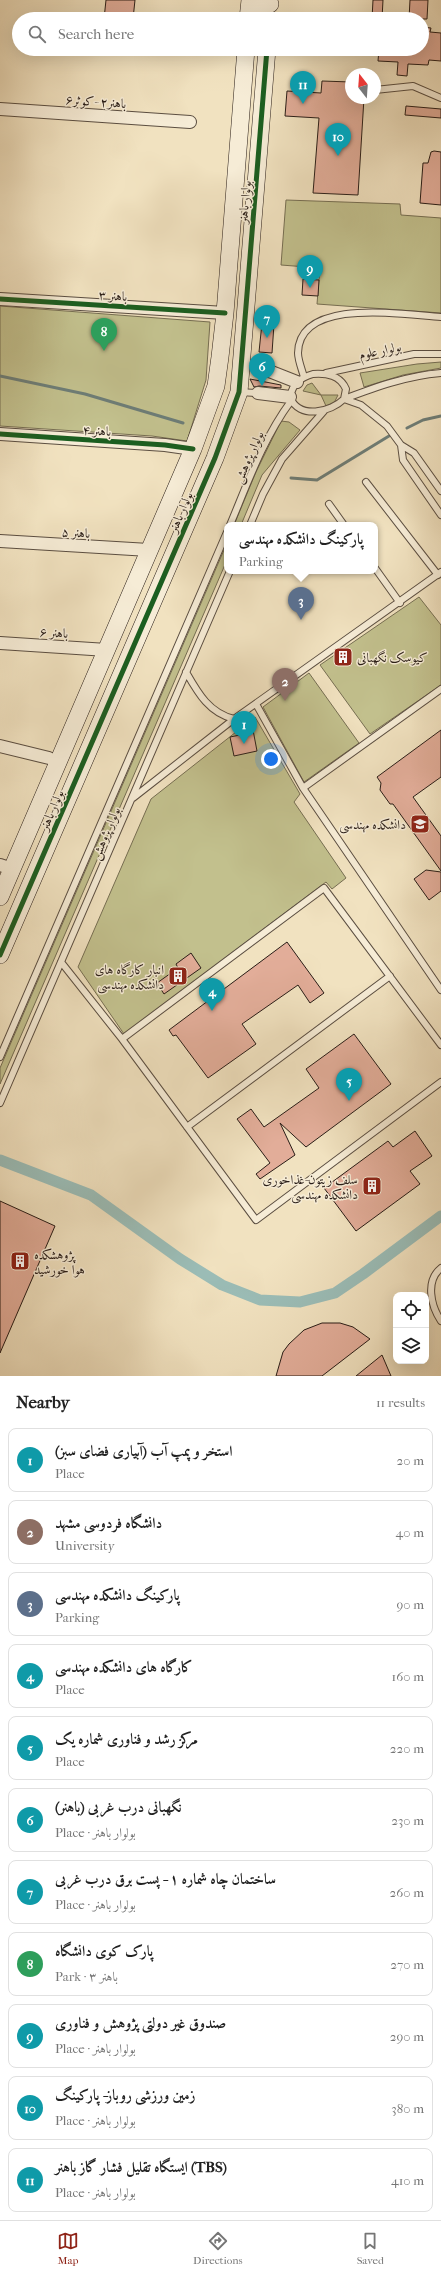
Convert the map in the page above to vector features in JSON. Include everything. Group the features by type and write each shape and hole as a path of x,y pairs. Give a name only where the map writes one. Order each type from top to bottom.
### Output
{"street":[{"path":"249,7 270,8"},
{"name":"بولوار باهنر","path":"0,897 6,867 87,696 193,449 216,386 225,313 245,56"},
{"name":"بولوار باهنر","path":"0,955 215,458 239,392 266,56"},
{"name":"باهنر۲ -کوثر۶","path":"0,109 190,122"},
{"name":"باهنر ۳","path":"0,299 225,313"},
{"path":"264,369 300,379"},
{"path":"258,394 291,399"},
{"name":"باهنر ۴","path":"0,434 165,445 193,449"},
{"name":"باهنر ۵","path":"0,541 150,550"},
{"name":"باهنر ۶","path":"0,643 107,650"},
{"path":"87,696 109,705"},
{"path":"0,746 49,758"}],"lane":[{"path":"381,89 412,86 441,98"},
{"path":"300,379 298,353 303,334 320,320 354,312 441,317"},
{"name":"بولوار علوم","path":"324,374 414,354 441,354"},
{"path":"242,361 264,369"},
{"path":"344,399 346,389 344,384 339,379 324,374 300,379 292,389 291,399 296,407 304,410 324,411 332,408 344,399 390,382 420,375 441,373"},
{"path":"239,392 258,394"},
{"name":"بولوار پژوهش","path":"231,522 262,448 291,399"},
{"path":"344,399 361,405 373,413 387,426 401,445 414,454 441,491"},
{"path":"251,522 263,494 282,459 324,411"},
{"path":"401,445 403,460 441,515"},
{"path":"131,799 234,719 439,574 366,482"},
{"path":"329,504 342,522"},
{"name":"بولوار پژوهش","path":"0,1057 224,539"},
{"path":"378,572 400,603"},
{"name":"بولوار پژوهش","path":"0,1103 229,574"},
{"path":"186,672 198,694 212,710 234,719"},
{"path":"303,788 441,689"},
{"path":"256,704 303,788 441,990"},
{"path":"122,1039 324,888 441,1045"},
{"path":"61,962 122,1039 256,1220 441,1082"},
{"path":"187,1127 390,976"},
{"path":"441,1268 437,1271 432,1283 431,1296 434,1309 441,1321"}],"shaded area":[{"path":"286,200 400,204 401,215 441,218 441,313 317,304 320,268 281,265"},
{"path":"0,306 210,322 206,380 187,441 152,436 0,426"},
{"path":"441,362 441,368 403,375 364,387 360,373 417,364"},
{"path":"312,383 321,395 303,391 307,385"},
{"path":"321,395 338,395 334,403 326,406"},
{"path":"281,421 289,422 300,430 262,475 242,522 235,522 256,472"},
{"path":"224,550 224,567 0,1084 0,1068"},
{"path":"419,597 441,625 441,685 370,734 320,665"},
{"path":"309,673 359,743 304,782 263,707"},
{"path":"255,717 300,794 294,802 346,878 332,889 326,882 124,1034 78,967 151,799"}],"building":[{"path":"106,0 135,0 134,12 105,12"},
{"path":"373,0 383,0 382,12 372,12"},
{"path":"410,0 428,0 427,12 409,12"},
{"path":"429,28 431,28 430,32 441,33 441,61 429,60 428,65 408,64 407,76 397,75 398,62 378,61 378,56 429,56"},
{"path":"322,81 345,82 345,104 364,104 358,195 313,193 319,118 285,116 287,91 321,93"},
{"path":"406,106 441,109 441,118 405,115"},
{"path":"431,152 441,152 441,205 420,203 423,163 428,163"},
{"path":"303,279 319,280 318,296 302,295"},
{"path":"262,323 274,324 272,353 259,352"},
{"path":"250,379 281,385 281,388 254,387"},
{"path":"249,728 249,731 253,730 257,751 234,756 230,737 240,735 239,730"},
{"name":"دانشکده مهندسی","path":"441,730 441,777 413,797 441,836 441,871 393,804 390,804 380,790 381,783 377,777"},
{"path":"426,870 441,872 441,891 429,900 414,879"},
{"path":"287,942 324,993 310,1003 298,985 242,1024 256,1044 208,1078 176,1035 173,1036 169,1030"},
{"name":"انبار کارگاه های دانشکده مهندسی","path":"191,953 201,968 164,994 157,983 178,968 176,964"},
{"path":"354,1034 391,1084 306,1147 280,1123 295,1155 260,1179 256,1174 270,1163 237,1119 251,1109 264,1127 319,1088 306,1069"},
{"name":"سلف زیتون-غذاخوری دانشکده مهندسی","path":"415,1131 432,1156 410,1171 420,1184 356,1231 324,1188 388,1141 393,1147"},
{"name":"پژوهشکده هوا خورشید","path":"0,1201 55,1226 0,1353"},
{"path":"322,1323 340,1323 353,1327 370,1339 322,1376 276,1376 283,1352 289,1344 304,1330"},
{"path":"382,1355 391,1376 356,1376"}],"waterway":[{"path":"0,376 85,394 183,423"},
{"path":"407,428 423,420 441,416"},
{"path":"291,478 317,480 389,436"},
{"path":"0,1160 91,1195 180,1259 222,1285 260,1300 300,1302 335,1293 441,1216"}],"cycle path":[{"path":"0,955 215,458 239,392 266,56"},
{"path":"0,299 225,313"},
{"path":"0,434 165,445 193,449"}],"place":[{"name":"ایستگاه تقلیل فشار گاز باهنر (TBS)","path":"303,104"},
{"name":"زمین ورزشی روباز- پارکینگ","path":"338,156"},
{"name":"صندوق غیر دولتی پژوهش و فناوری","path":"310,288"},
{"name":"ساختمان چاه شماره ۱ - پست برق درب غربی","path":"267,338"},
{"name":"پارک کوی دانشگاه","path":"104,351"},
{"name":"نگهبانی درب غربی (باهنر)","path":"262,386"},
{"name":"پارکینگ دانشکده مهندسی","path":"301,620"},
{"name":"کیوسک نگهبانی","path":"343,657"},
{"name":"دانشگاه فردوسی مشهد","path":"285,701"},
{"name":"استخر و پمپ آب (آبیاری فضای سبز)","path":"244,744"},
{"name":"دانشکده مهندسی","path":"420,824"},
{"name":"انبار کارگاه های دانشکده مهندسی","path":"178,976"},
{"name":"کارگاه های دانشکده مهندسی","path":"212,1011"},
{"name":"مرکز رشد و فناوری شماره یک","path":"349,1101"},
{"name":"سلف زیتون-غذاخوری دانشکده مهندسی","path":"372,1186"},
{"name":"پژوهشکده هوا خورشید","path":"20,1261"}]}
